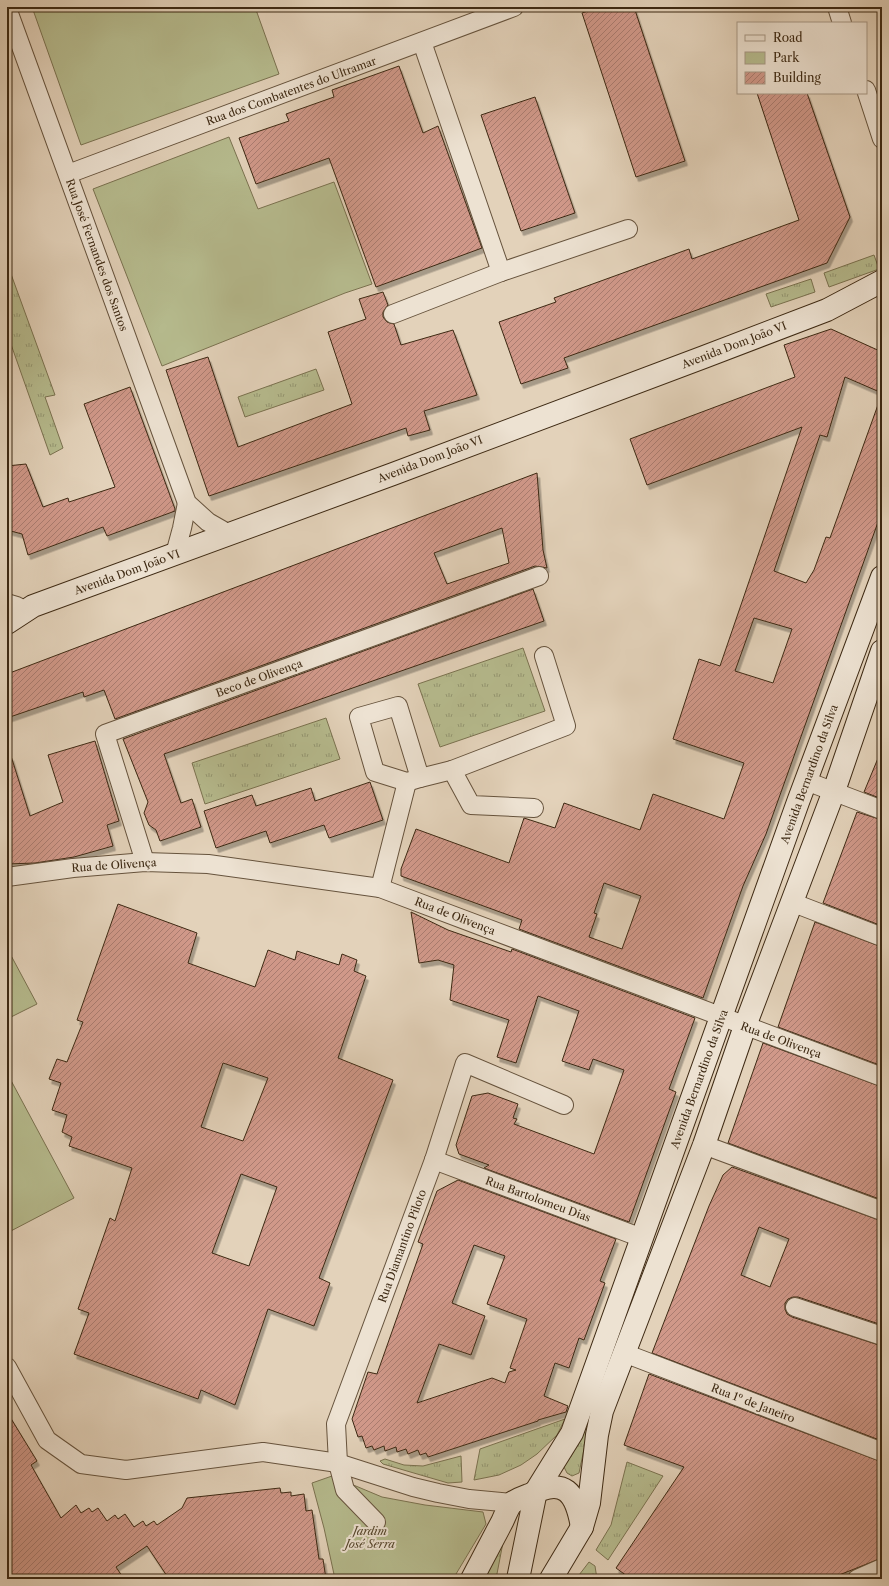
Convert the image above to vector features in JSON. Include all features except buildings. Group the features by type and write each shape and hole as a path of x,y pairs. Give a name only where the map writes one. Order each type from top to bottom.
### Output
{"main road":[{"name":"Avenida Dom João VI","path":"14,609 230,534 827,310 882,281"},
{"name":"Avenida Dom João VI","path":"827,310 882,298"},
{"name":"Avenida Bernardino da Silva","path":"518,1579 536,1491 572,1433 806,781 882,577"},
{"path":"551,1579 582,1527 589,1503 597,1435 602,1411 704,1145 745,1026 878,675 882,651"},
{"path":"472,1579 512,1503 536,1491 552,1487 568,1491 574,1498 578,1508 582,1527"}],"street":[{"name":"Rua dos Combatentes do Ultramar","path":"68,174 514,7"},
{"path":"837,7 842,22"},
{"name":"Rua José Fernandes dos Santos","path":"7,8 187,503 208,522 230,534"},
{"path":"422,42 501,272"},
{"path":"867,92 879,121 882,139"},
{"path":"393,314 501,272 628,229"},
{"path":"175,554 187,503"},
{"name":"Beco de Olivença","path":"145,862 105,734 539,576"},
{"path":"380,888 414,780 452,770 566,726 544,656"},
{"path":"452,770 471,805 534,808"},
{"path":"806,781 882,810"},
{"name":"Rua de Olivença","path":"7,877 73,868 145,862 208,864 380,888 882,1077"},
{"path":"791,902 882,937"},
{"name":"Rua Diamantino Piloto","path":"376,1522 345,1490 338,1464 336,1424 434,1160 465,1064 564,1105"},
{"path":"704,1145 882,1211"},
{"name":"Rua Bartolomeu Dias","path":"434,1160 642,1238"},
{"path":"795,1307 882,1336"},
{"name":"Rua 1º de Janeiro","path":"624,1353 882,1452"},
{"path":"7,1367 46,1440 81,1464 126,1470 263,1452 338,1464 413,1487 438,1493 469,1499 512,1503"},
{"path":"857,1579 882,1568"}],"green space":[{"path":"32,7 255,7 279,74 81,145"},
{"path":"229,137 258,209 334,182 372,284 345,293 162,366 93,189"},
{"path":"874,255 879,269 829,287 824,273"},
{"path":"7,263 55,395 45,397 63,448 50,455 7,333"},
{"path":"811,279 815,292 771,307 766,294"},
{"path":"316,369 324,390 245,417 238,397"},
{"path":"523,648 545,711 440,747 418,684"},
{"path":"326,718 340,759 205,804 192,763"},
{"path":"7,948 37,1004 7,1019"},
{"path":"7,1073 74,1198 7,1233"},
{"path":"590,1413 591,1416 579,1473 572,1476 567,1473 564,1467"},
{"path":"565,1419 557,1435 537,1454 521,1465 499,1475 474,1480 480,1449"},
{"path":"461,1456 462,1482 448,1483 383,1464 380,1461 385,1459 404,1465 423,1466"},
{"path":"627,1462 663,1476 608,1560 596,1550 611,1525"},
{"name":"Jardim José Serra","path":"332,1476 382,1497 425,1505 483,1512 486,1524 453,1579 335,1579 312,1483"},
{"path":"505,1532 496,1579 479,1579"},
{"path":"589,1562 595,1566 597,1579 576,1579"}]}
